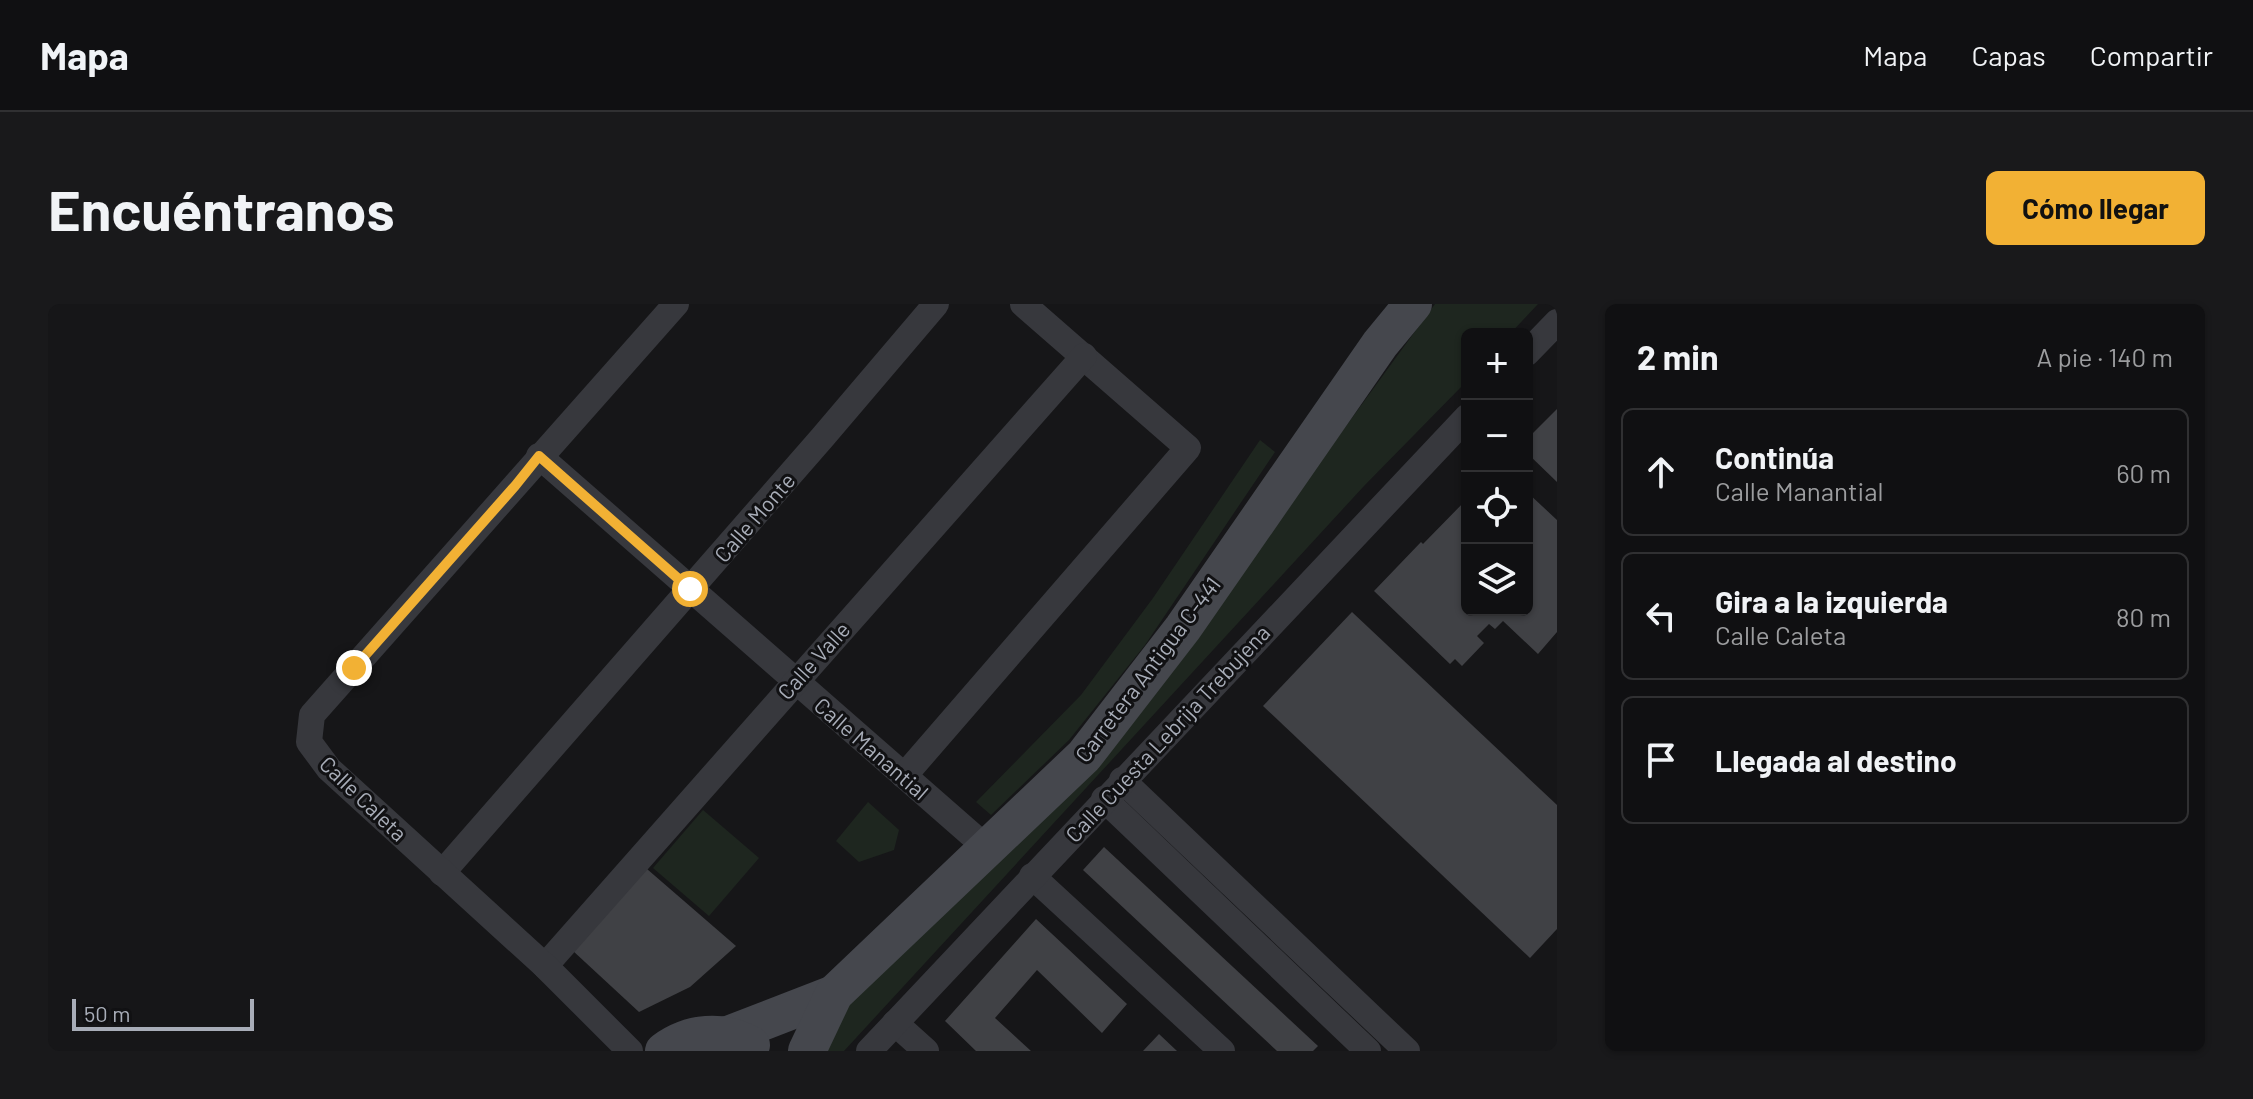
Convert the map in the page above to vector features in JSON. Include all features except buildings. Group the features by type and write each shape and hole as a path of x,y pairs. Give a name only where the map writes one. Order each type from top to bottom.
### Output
{"street":[{"name":"Calle Caleta","path":"630,1051 545,966 329,769 309,742 312,715 676,304"},
{"name":"Calle Monte","path":"442,873 936,304"},
{"path":"904,776 1188,448 1023,304"},
{"name":"Carretera Antigua C-441","path":"664,1051 691,1037 710,1034 744,1043 834,994 989,850 1084,756 1183,628 1380,344 1412,304"},
{"path":"1533,347 1557,322"},
{"name":"Calle Valle","path":"545,966 1084,356"},
{"name":"Calle Cuesta Lebrija Trebujena","path":"869,1051 1461,423"},
{"name":"Calle Manantial","path":"539,456 989,850"},
{"path":"1113,790 1356,1047"},
{"path":"1113,790 1407,1051"},
{"path":"1032,876 1222,1051"},
{"name":"Carretera Antigua C-441","path":"807,1051 834,994"},
{"path":"895,1023 926,1051"}],"shaded area":[{"path":"1435,304 1538,304 1516,328 1461,328 1461,387 1364,486 844,1051 825,1051 838,1014 1185,647"},
{"path":"1260,440 1275,452 1145,645 1069,740 991,815 976,802 1081,695 1153,598"},
{"path":"868,802 899,830 894,850 859,862 836,841"},
{"path":"703,810 759,858 709,916 653,868"}],"route":[{"path":"354,668 539,456 690,589"}]}
